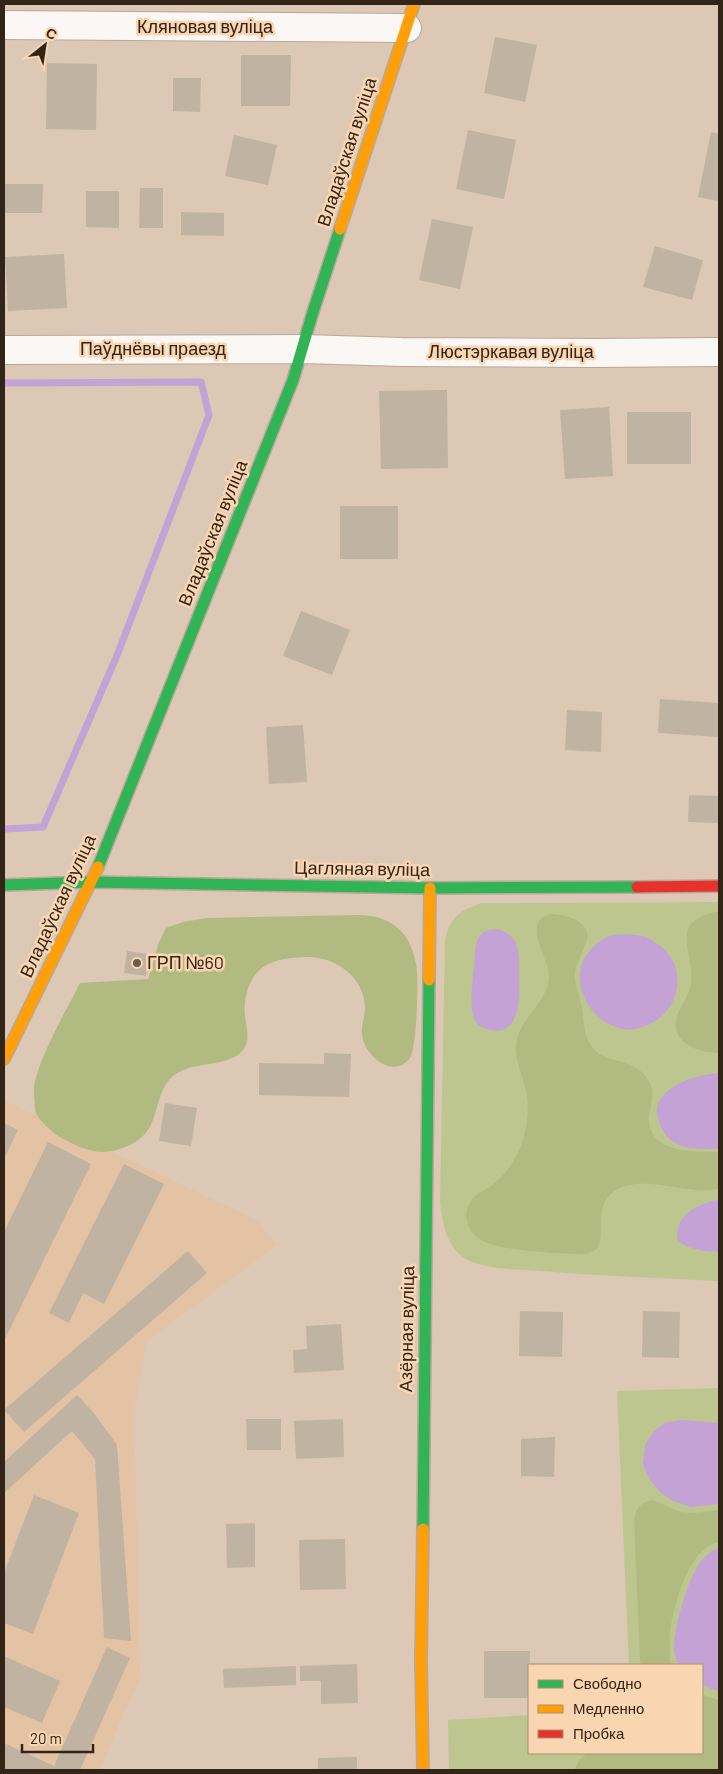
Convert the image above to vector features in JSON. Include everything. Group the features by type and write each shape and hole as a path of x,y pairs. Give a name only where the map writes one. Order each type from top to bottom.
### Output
{"street":[{"name":"Кляновая вуліца","path":"4,25 410,16"},
{"name":"Владаўская вуліца","path":"4,1059 91,882 120,814 293,380 312,315 410,16"},
{"name":"Паўднёвы праезд","path":"4,350 303,349"},
{"name":"Люстэркавая вуліца","path":"303,349 450,352 719,352"},
{"name":"Цагляная вуліца","path":"4,885 91,882 430,888 719,886"},
{"name":"Азёрная вуліца","path":"423,1770 421,1660 430,888"}],"shaded area":[{"path":"498,929 510,936 516,943 519,955 519,996 518,1006 511,1024 505,1029 496,1031 481,1027 475,1021 472,1013 471,996 477,942 484,932"},
{"path":"628,934 645,937 664,949 677,971 678,984 675,996 669,1007 660,1017 648,1025 629,1030 610,1025 599,1017 590,1007 580,983 580,971 584,958 593,947 609,936"},
{"path":"719,1073 719,1149 690,1148 679,1145 671,1140 664,1133 659,1121 657,1110 660,1100 676,1085 687,1080"},
{"path":"5,1101 256,1220 277,1245 146,1342 134,1411 140,1677 99,1770 4,1770"},
{"path":"719,1199 719,1252 692,1248 678,1241 677,1232 683,1217 703,1204"},
{"path":"682,1420 719,1423 719,1504 691,1507 673,1501 660,1492 649,1479 643,1464 645,1445 653,1432 664,1423"},
{"path":"719,1548 719,1691 703,1685 703,1664 679,1664 674,1649 679,1614 688,1588 698,1566 710,1552"}],"green space":[{"path":"719,902 719,1281 608,1276 489,1267 463,1257 452,1245 446,1232 440,1203 445,941 449,926 462,912 482,903"},
{"path":"719,911 719,1053 711,1053 688,1045 677,1033 676,1025 677,1016 689,993 691,984 688,930 693,922 703,916"},
{"path":"551,914 558,914 576,920 587,931 586,944 575,973 586,1035 595,1051 601,1055 633,1066 647,1078 652,1088 649,1118 651,1130 656,1138 664,1145 675,1149 719,1152 719,1189 699,1190 646,1184 621,1188 611,1194 602,1209 599,1245 595,1250 587,1254 535,1251 494,1245 479,1239 475,1235 468,1225 466,1214 470,1202 475,1196 494,1184 505,1173 518,1153 522,1142 528,1107 526,1088 517,1060 516,1046 520,1030 540,1001 548,985 548,968 537,932 538,924 542,918"},
{"path":"361,915 382,919 396,927 406,938 414,955 417,971 416,1027 410,1058 403,1065 387,1066 375,1058 366,1047 362,1035 365,1008 364,997 354,978 327,960 306,957 289,958 263,967 254,976 248,989 245,1003 247,1040 245,1047 240,1053 225,1061 190,1067 169,1080 162,1092 149,1129 131,1145 108,1152 89,1150 58,1136 37,1116 34,1095 38,1070 51,1039 80,983 148,979 159,942 166,928 183,922 207,918"},
{"path":"719,1388 719,1770 449,1770 448,1720 528,1715 528,1754 703,1754 703,1664 629,1664 617,1391"},
{"path":"651,1500 675,1510 693,1513 719,1510 719,1542 708,1547 699,1555 684,1580 679,1595 670,1634 670,1664 641,1664 634,1521 639,1507"},
{"path":"703,1695 719,1700 719,1770 574,1770 580,1759 587,1754 703,1754"}],"building":[{"path":"495,37 537,45 525,102 484,93"},
{"path":"241,55 291,55 290,106 241,106"},
{"path":"47,63 97,64 96,130 46,129"},
{"path":"173,78 201,78 200,112 173,111"},
{"path":"468,130 516,140 504,199 456,189"},
{"path":"711,132 719,134 719,201 698,197"},
{"path":"234,135 277,145 268,185 225,176"},
{"path":"4,184 43,184 42,213 4,213"},
{"path":"140,188 163,188 163,228 139,228"},
{"path":"86,191 119,191 119,228 86,227"},
{"path":"181,212 224,213 224,236 181,235"},
{"path":"432,219 473,227 460,289 419,280"},
{"path":"655,246 703,260 692,300 643,287"},
{"path":"64,254 67,308 8,311 5,257"},
{"path":"447,390 448,468 381,469 379,391"},
{"path":"609,407 613,476 565,479 560,410"},
{"path":"627,412 691,412 691,464 627,464"},
{"path":"340,506 398,506 398,559 340,559"},
{"path":"301,611 350,630 332,675 283,656"},
{"path":"660,699 719,703 719,737 658,733"},
{"path":"567,710 602,712 601,752 565,750"},
{"path":"303,725 307,782 269,784 266,727"},
{"path":"689,795 719,796 719,823 688,822"},
{"name":"ГРП №60","path":"127,951 149,954 146,976 124,973"},
{"path":"324,1053 351,1054 349,1097 259,1095 259,1063 324,1064"},
{"path":"165,1103 197,1108 191,1146 159,1141"},
{"path":"4,1123 18,1130 4,1159"},
{"path":"48,1142 91,1164 4,1341 4,1232"},
{"path":"124,1164 164,1184 104,1304 83,1293 69,1323 49,1313"},
{"path":"188,1251 207,1273 24,1432 4,1410"},
{"path":"520,1311 563,1312 562,1357 519,1356"},
{"path":"643,1311 680,1312 679,1358 642,1357"},
{"path":"341,1324 344,1370 294,1373 293,1350 307,1349 306,1326"},
{"path":"77,1395 93,1412 117,1445 131,1641 104,1638 95,1459 72,1431 4,1493 4,1462"},
{"path":"246,1419 281,1419 281,1450 247,1450"},
{"path":"343,1419 344,1457 296,1459 294,1421"},
{"path":"555,1437 554,1477 521,1476 521,1439"},
{"path":"34,1495 79,1513 33,1634 4,1623 4,1573"},
{"path":"255,1523 255,1567 227,1568 226,1524"},
{"path":"345,1539 346,1589 300,1590 299,1540"},
{"path":"107,1647 130,1658 80,1770 4,1770 4,1743 54,1766"},
{"path":"484,1651 530,1651 528,1698 484,1698"},
{"path":"4,1656 60,1681 42,1723 4,1707"},
{"path":"357,1664 358,1703 321,1704 321,1681 300,1681 300,1666"},
{"path":"296,1666 296,1685 224,1688 223,1669"},
{"path":"357,1757 357,1770 318,1770 318,1758"}],"waterway":[{"path":"4,383 201,382 209,415 118,653 43,827 4,829"}],"traffic: fast":[{"path":"98,867 293,380 340,229"},
{"path":"4,885 91,882 430,888 637,887"},
{"path":"423,1529 429,980"}],"traffic: slow":[{"path":"340,229 414,4"},
{"path":"4,1059 98,867"},
{"path":"429,980 430,888"},
{"path":"423,1529 421,1660 423,1770"}],"traffic: jam":[{"path":"637,887 719,886"}],"place":[{"name":"ГРП №60","path":"137,963"}]}
